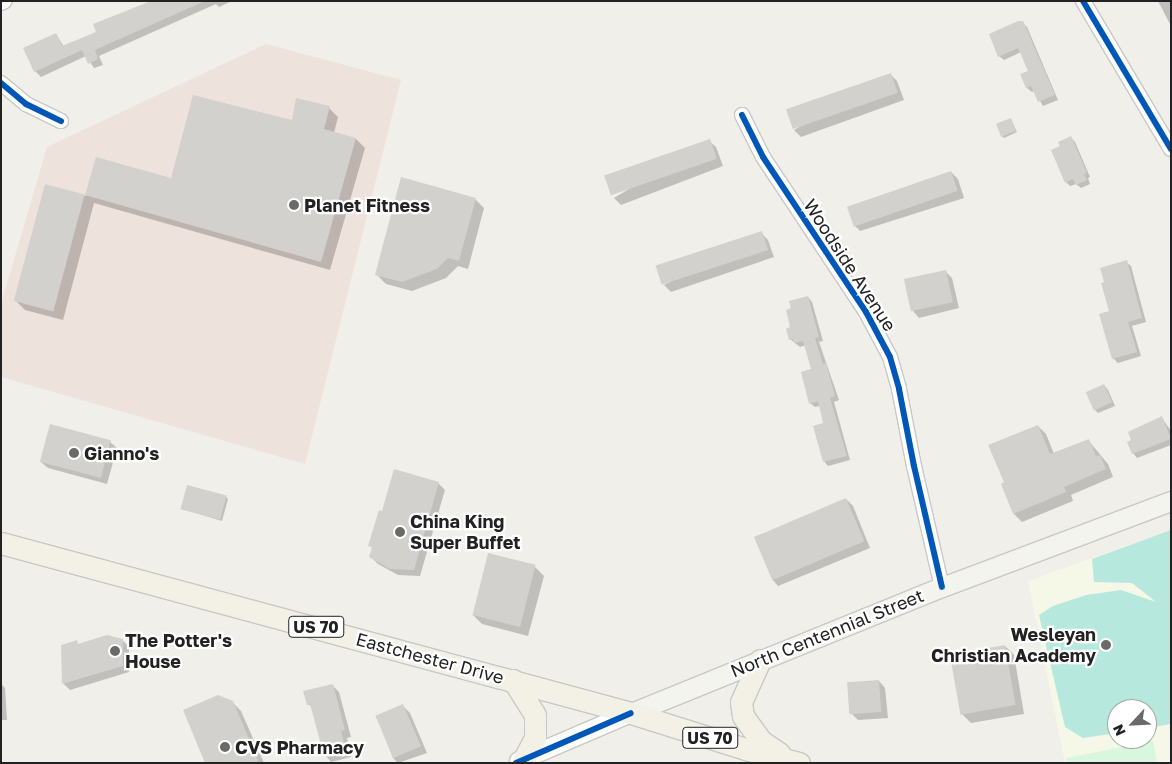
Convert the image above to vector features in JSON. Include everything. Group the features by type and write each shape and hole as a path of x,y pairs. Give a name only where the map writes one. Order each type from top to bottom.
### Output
{"main road":[{"name":"North Centennial Street","path":"631,713 942,587 1171,501"},
{"name":"Eastchester Drive","path":"1,543 513,680 795,762"},
{"path":"760,660 744,690 741,702 743,716 761,741 795,762"},
{"path":"513,680 535,715 535,738 520,761"}],"street":[{"path":"1,3 6,1"},
{"path":"1083,1 1171,149"},
{"path":"1,83 26,104 61,121"},
{"name":"Woodside Avenue","path":"742,115 763,157 866,312 890,357 899,388 914,466 942,587"},
{"name":"North Centennial Street","path":"520,761 631,713"}],"shaded area":[{"path":"266,44 401,80 305,464 1,377 1,304 47,147"},
{"name":"Wesleyan Christian Academy","path":"1171,530 1171,763 1065,763 1028,581"},
{"name":"Wesleyan Christian Academy","path":"1171,530 1171,724 1157,726 1157,699 1107,699 1107,734 1083,738 1065,727 1039,615 1053,606 1086,595 1121,590 1156,602 1132,583 1094,582 1092,559"}],"green space":[{"path":"1112,749 1154,749 1157,763 1067,763 1066,758"}],"building":[{"path":"151,1 205,1 95,50 98,59 88,64 82,50 34,72 23,48 56,33 62,46 96,32 93,24"},
{"path":"1018,21 1023,21 1055,95 1038,102 1031,86 1026,88 1020,74 1028,71 1018,48 998,57 989,34"},
{"path":"891,73 898,93 793,129 786,109"},
{"path":"193,95 292,120 296,98 330,106 324,129 356,138 321,262 85,195 96,157 171,178"},
{"path":"1011,118 1016,131 1001,137 996,124"},
{"path":"1071,136 1087,173 1084,174 1087,180 1076,185 1073,179 1065,183 1051,150 1060,146 1058,142"},
{"path":"710,139 717,159 611,195 604,175"},
{"path":"951,171 958,191 854,227 847,207"},
{"path":"401,177 476,198 459,261 448,258 437,269 402,282 375,275"},
{"path":"45,184 85,195 53,311 14,301"},
{"path":"762,231 768,250 662,285 655,266"},
{"path":"1127,260 1142,318 1128,322 1137,352 1112,359 1099,314 1109,311 1101,283 1104,282 1100,268"},
{"path":"946,270 953,302 911,311 904,279"},
{"path":"808,296 819,337 815,338 823,364 826,363 835,396 830,398 847,456 823,462 813,426 823,423 818,401 809,404 801,372 811,369 803,341 794,343 793,339 789,340 786,329 790,327 786,310 791,308 789,301"},
{"path":"1104,384 1112,402 1094,410 1086,392"},
{"path":"1162,416 1171,439 1132,454 1127,442 1131,440 1128,432"},
{"path":"50,424 111,440 101,478 40,462"},
{"path":"1038,425 1050,454 1089,439 1096,456 1100,455 1106,469 1064,487 1066,492 1013,514 1001,484 1004,482 988,445"},
{"path":"394,469 439,482 414,570 390,569 369,557 372,547 368,546 379,510 382,511"},
{"path":"187,485 227,496 220,520 181,509"},
{"path":"846,498 864,541 772,580 754,537"},
{"path":"488,553 536,565 520,627 473,615"},
{"path":"107,635 123,639 123,666 62,684 61,645 77,640 78,644"},
{"path":"1005,645 1016,705 960,715 950,655"},
{"path":"879,680 881,712 849,714 847,682"},
{"path":"333,684 345,730 341,731 346,750 324,756 310,704 307,705 303,691"},
{"path":"218,695 233,701 259,763 205,763 183,710"},
{"path":"403,704 421,746 393,758 375,716"}],"cycle path":[{"path":"1083,1 1171,149"},
{"path":"1,83 26,104 61,121"},
{"path":"742,115 763,157 866,312 890,357 899,389 914,466 942,587"},
{"path":"516,763 631,713"}],"place":[{"name":"Planet Fitness","path":"294,205"},
{"name":"Gianno's","path":"74,453"},
{"name":"China King Super Buffet","path":"400,532"},
{"name":"Wesleyan Christian Academy","path":"1106,645"},
{"name":"The Potter's House","path":"115,651"},
{"name":"CVS Pharmacy","path":"225,747"}]}
